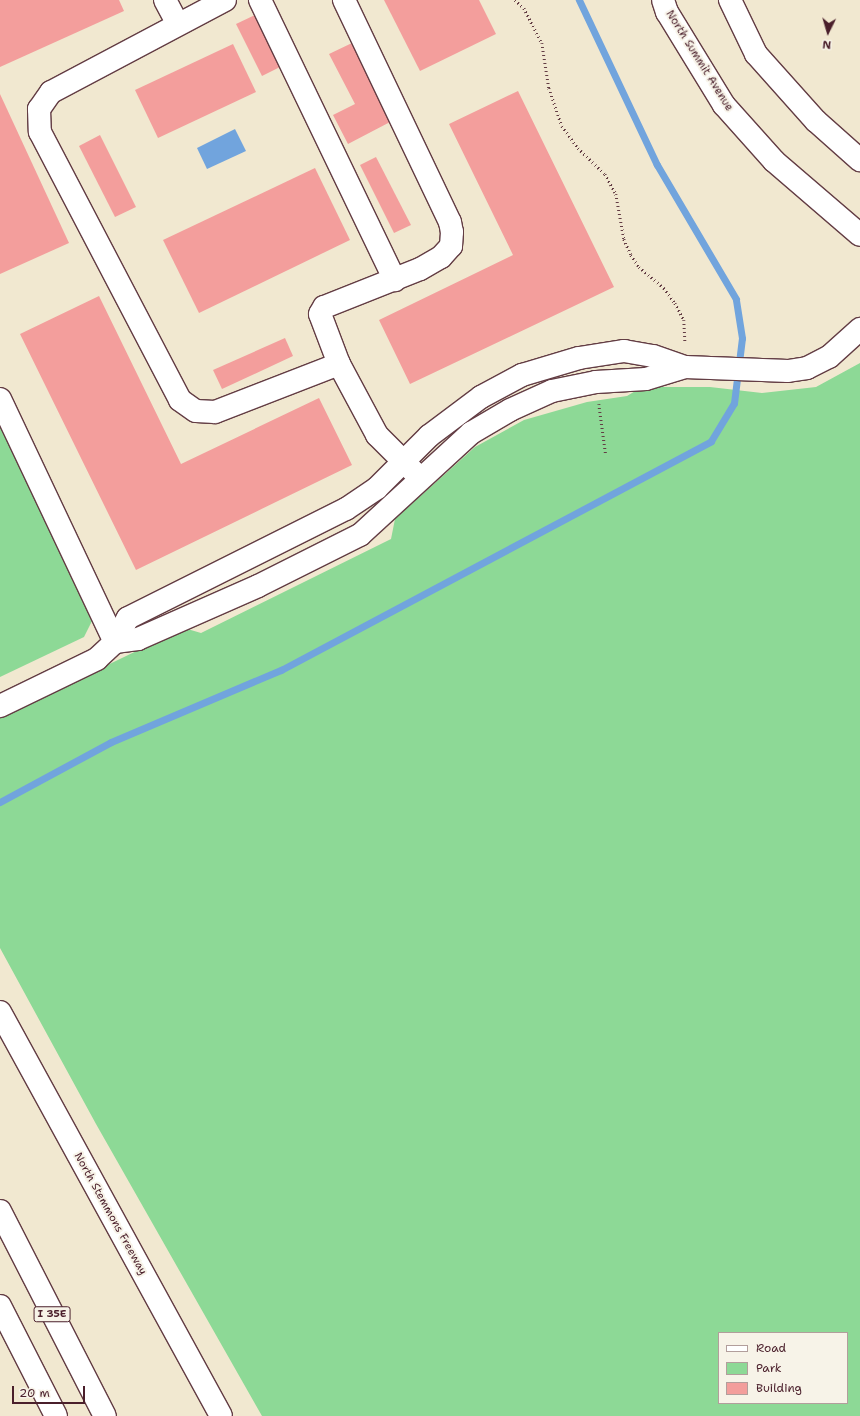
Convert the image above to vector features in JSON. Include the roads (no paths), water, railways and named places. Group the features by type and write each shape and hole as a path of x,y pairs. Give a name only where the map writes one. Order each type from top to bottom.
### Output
{"main road":[{"path":"166,0 178,24"},
{"path":"225,0 51,92 39,109 40,132 180,400 196,411 215,412 339,364"},
{"path":"260,0 394,280"},
{"path":"344,0 450,222 451,246 442,257 394,280 324,307 320,314 322,326 339,364 378,435 422,480"},
{"name":"North Summit Avenue","path":"663,0 667,12 724,105 774,161 860,235"},
{"path":"730,0 756,54 816,121 860,160"},
{"path":"0,706 98,659 115,642 128,618 346,509 377,488 429,436 481,397 522,375 579,358 624,351 653,356 685,357 788,371 807,368 829,357 860,329"},
{"path":"115,642 138,639 258,586 360,535 422,480 471,433 510,410 552,391 596,382 646,379 685,357"},
{"path":"0,399 115,642"},
{"name":"North Stemmons Freeway","path":"0,1012 221,1416"},
{"name":"I 35E","path":"0,1211 105,1416"},
{"path":"0,1306 56,1416"}],"water":[{"path":"235,129 246,151 207,169 197,148"}],"waterway":[{"path":"0,802 111,742 281,670 711,441 734,403 742,338 736,299 657,165 579,0"}]}
